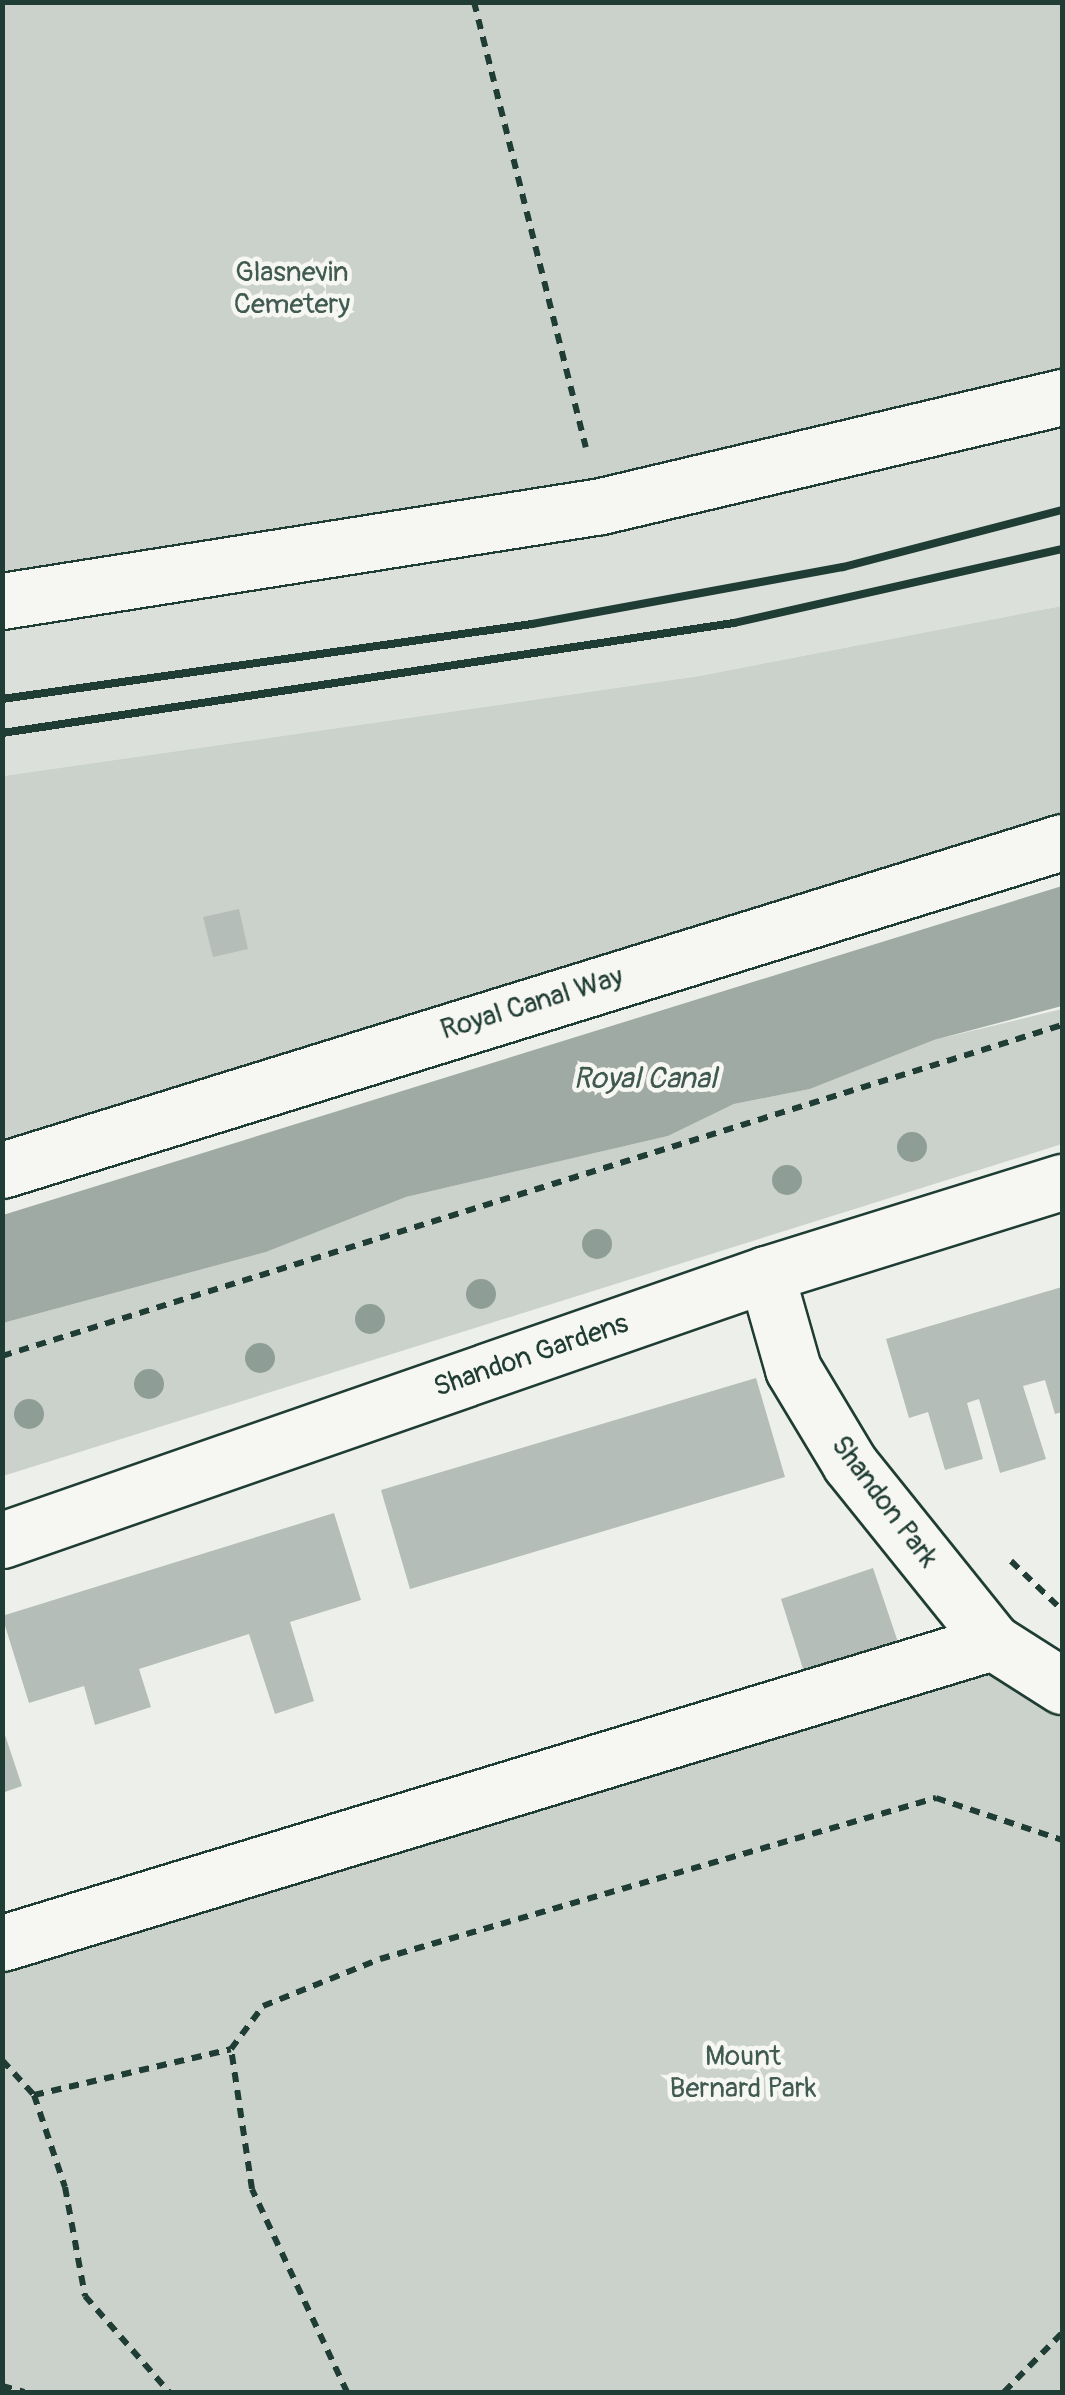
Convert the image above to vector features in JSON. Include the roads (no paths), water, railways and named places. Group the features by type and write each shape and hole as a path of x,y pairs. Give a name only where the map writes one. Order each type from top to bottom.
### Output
{"street":[{"path":"2,601 602,506 1062,396"},
{"name":"Royal Canal Way","path":"2,1170 1062,842"},
{"name":"Shandon Gardens","path":"2,1540 766,1274 1062,1182"},
{"name":"Shandon Park","path":"766,1274 793,1369 841,1448 994,1642 1062,1686"},
{"path":"2,1943 994,1642"}],"water":[{"name":"Royal Canal","path":"1062,886 1062,1006 934,1040 810,1089 734,1104 668,1136 406,1197 266,1252 3,1323 3,1215"}],"railway":[{"path":"2,699 532,624 843,567 1062,510"},
{"path":"2,733 734,623 1062,549"}],"park label":[{"name":"Glasnevin Cemetery","path":"292,289"},
{"name":"Mount Bernard Park","path":"743,2073"}]}
